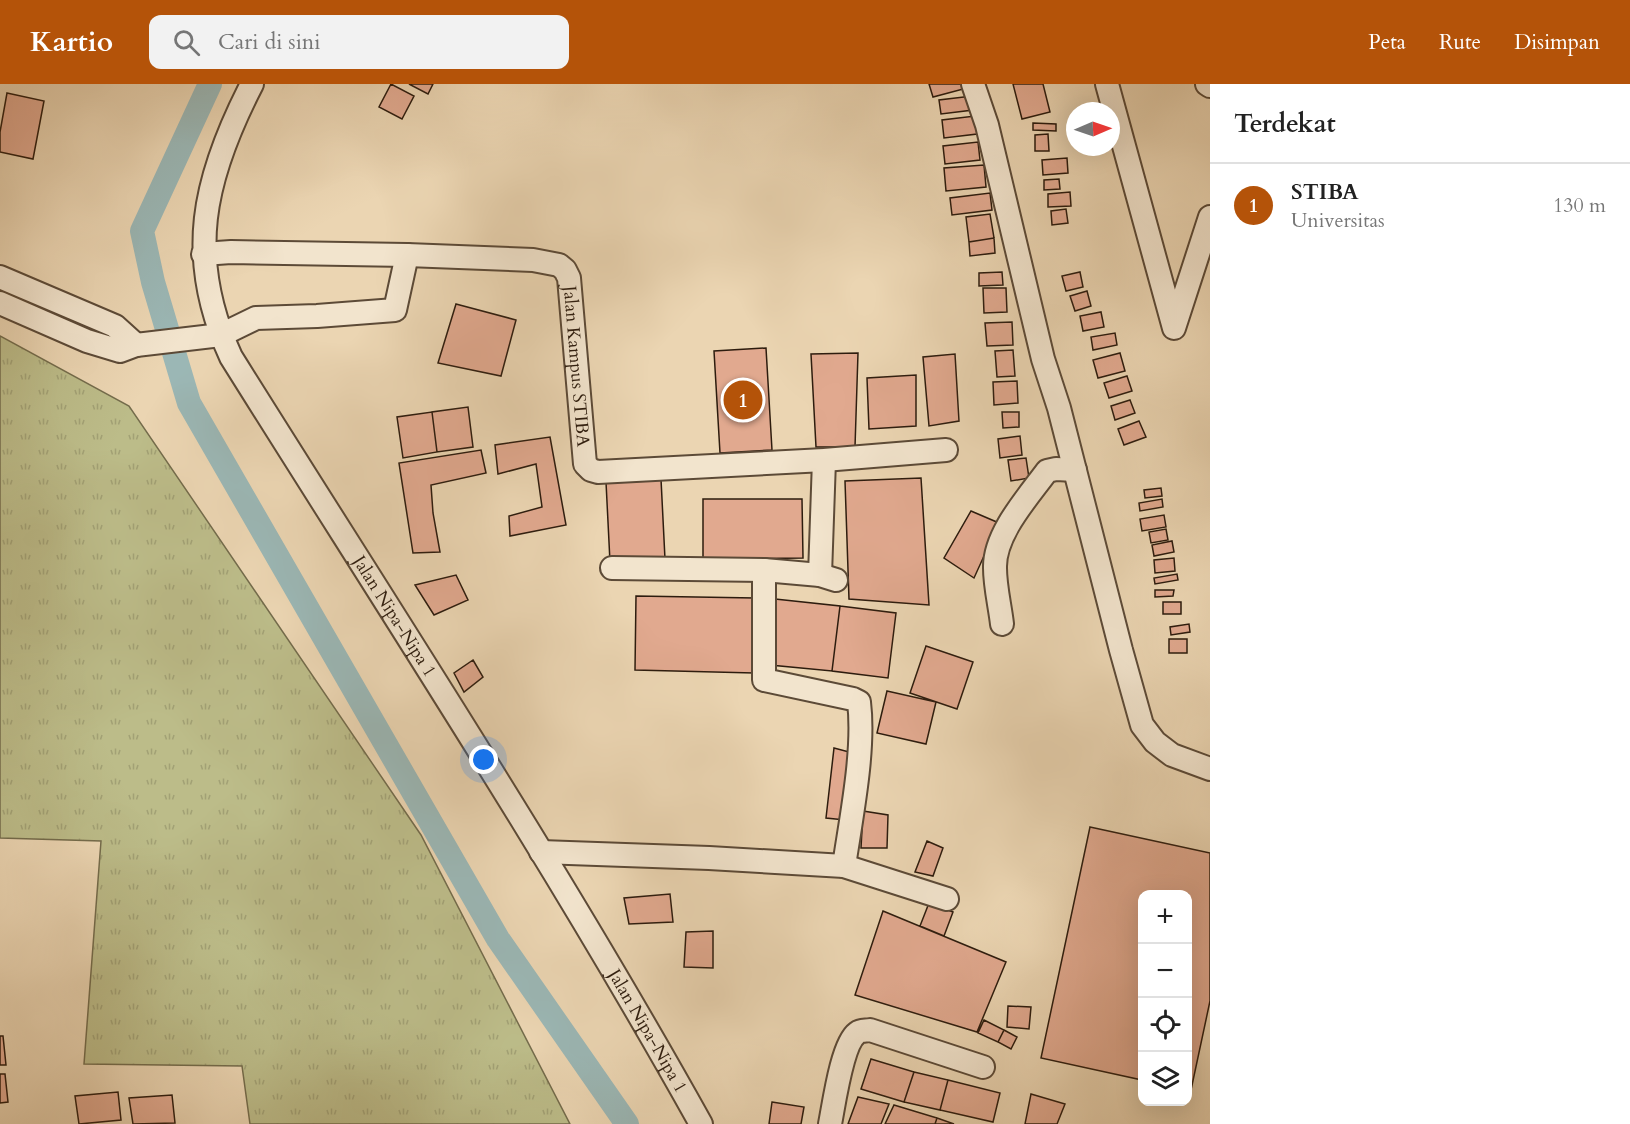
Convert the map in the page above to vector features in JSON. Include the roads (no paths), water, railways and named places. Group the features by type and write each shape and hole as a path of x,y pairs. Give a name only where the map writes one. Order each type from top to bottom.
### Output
{"street":[{"name":"Jalan Nipa-Nipa 1","path":"252,84 235,117 220,157 205,218 203,254 207,282 221,335 231,357 541,852 651,1035 701,1124"},
{"path":"973,84 987,124 1043,358 1076,470 1120,650 1142,725 1155,742 1172,755 1210,769"},
{"path":"1107,84 1174,328 1210,217"},
{"name":"Jalan Kampus STIBA","path":"203,254 231,252 407,255 552,262 565,270 569,278 585,464 591,470 598,472 824,460 946,450"},
{"path":"0,303 107,348 120,351 143,344 221,335 256,318 395,310 407,255"},
{"path":"0,277 115,326 143,344"},
{"path":"612,568 765,570 828,578 824,460"},
{"path":"1002,624 995,569 999,545 1047,471 1076,470"},
{"path":"765,570 764,680 859,702 860,733 856,785 844,866"},
{"path":"541,852 844,866 947,899"},
{"path":"830,1124 846,1052 851,1039 859,1031 870,1030 982,1067"}],"waterway":[{"path":"210,84 142,231 153,282 189,403 498,939 627,1124"}],"place":[{"name":"STIBA","path":"743,400"}]}
